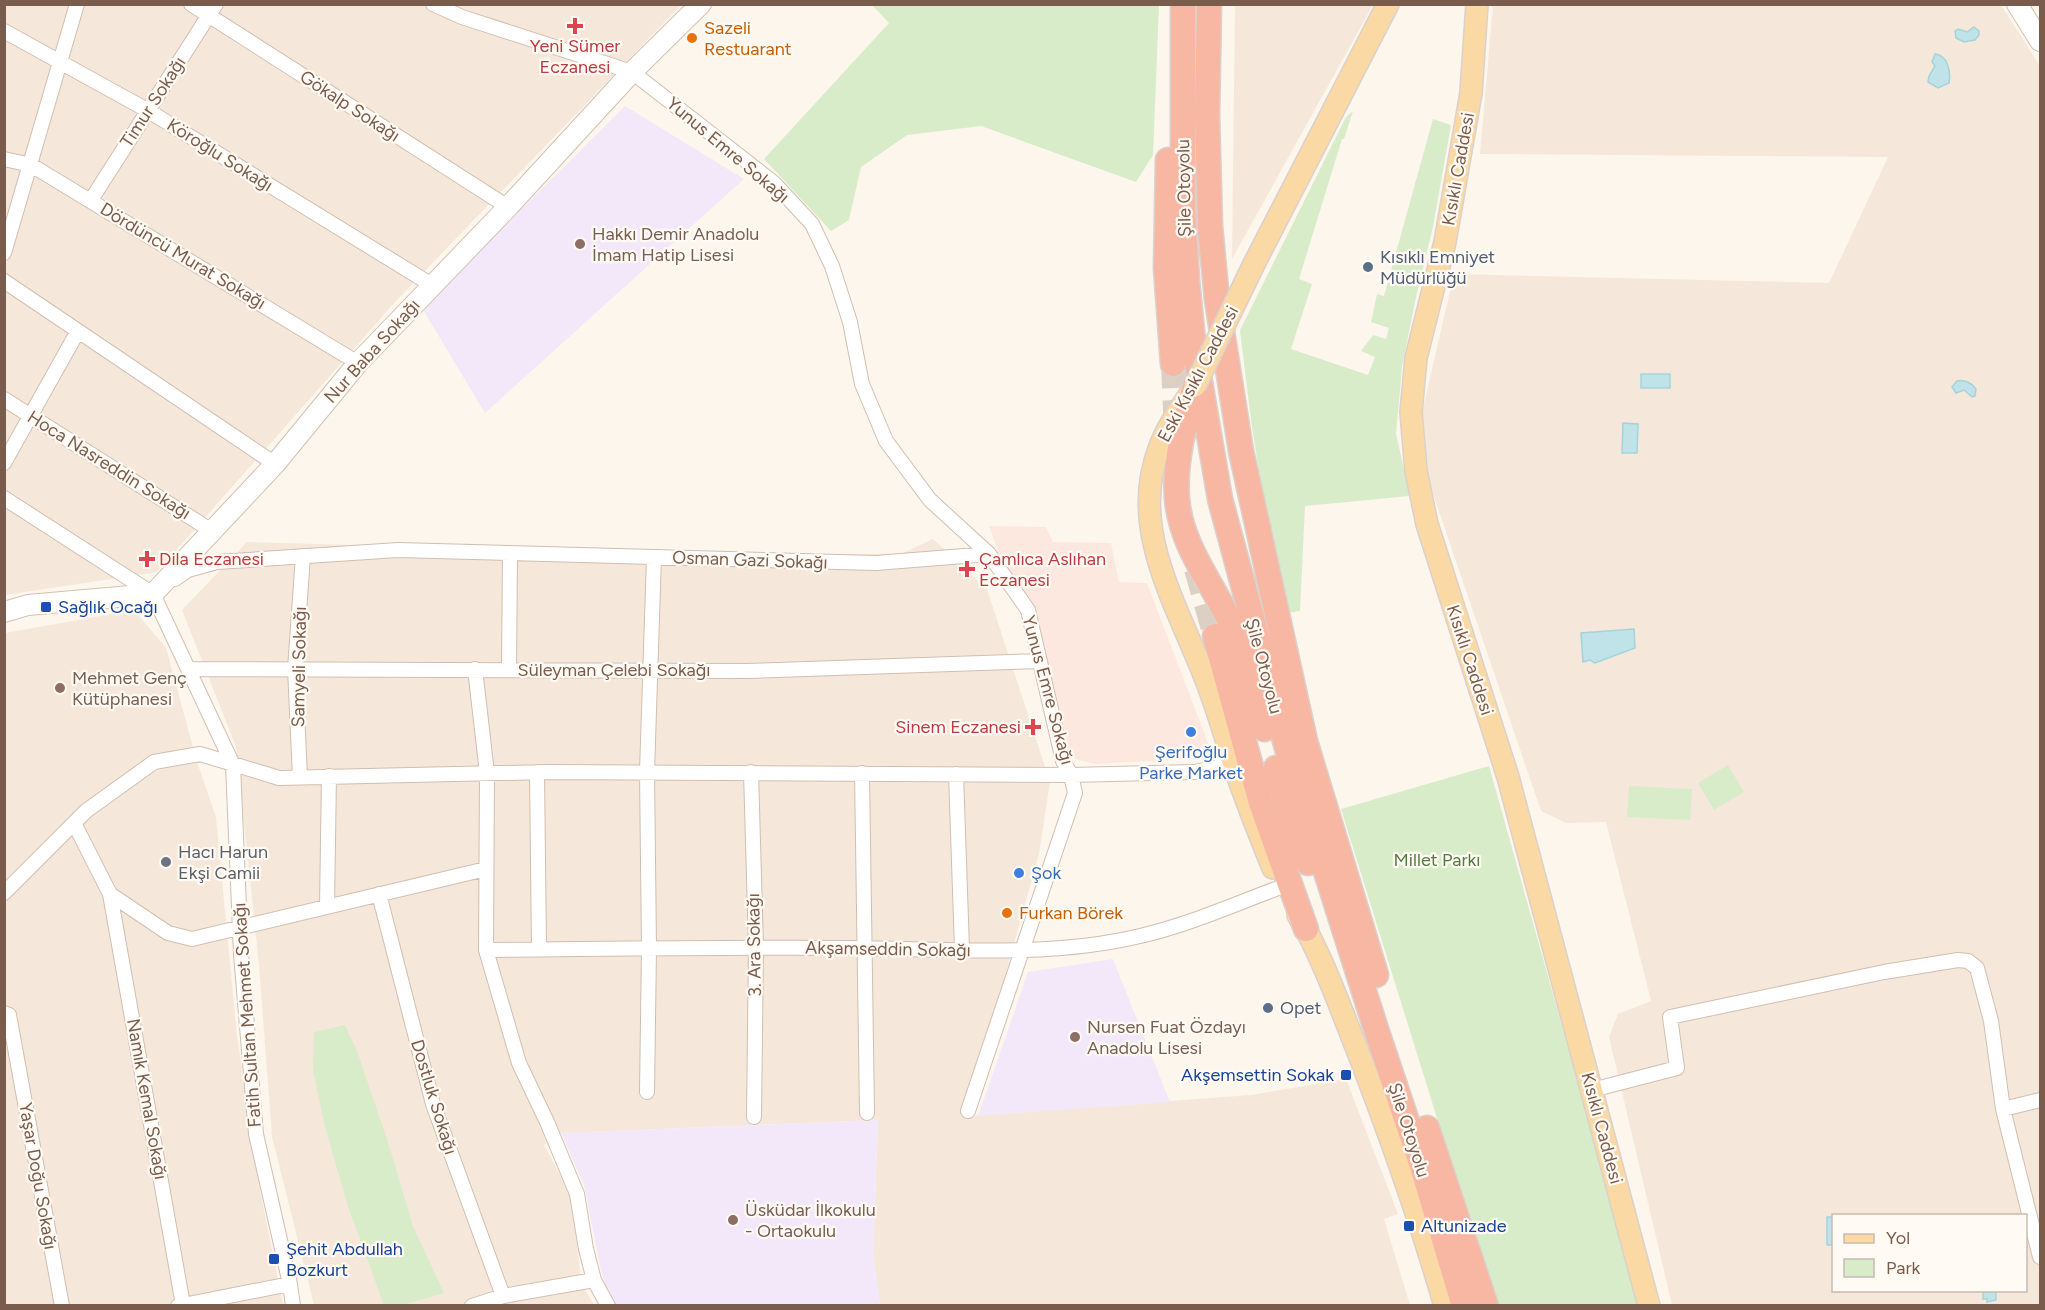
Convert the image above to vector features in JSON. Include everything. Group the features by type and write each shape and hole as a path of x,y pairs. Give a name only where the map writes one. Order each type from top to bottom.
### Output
{"highway":[{"path":"1173,364 1167,267 1166,202 1174,4"},
{"name":"Şile Otoyolu","path":"1183,4 1183,208 1187,280 1193,341 1221,499 1288,752 1421,1163 1464,1305"},
{"name":"Şile Otoyolu","path":"1209,4 1207,115 1210,226 1217,300 1241,451 1305,741 1390,1019 1486,1305"},
{"path":"1195,386 1184,426 1177,476 1177,500 1182,527 1189,546 1233,628 1294,828 1375,1026"},
{"path":"1215,636 1261,802 1306,929"}],"main road":[{"name":"Nur Baba Sokağı","path":"153,594 275,464 358,363 508,207 632,72 701,4"},
{"name":"Eski Kısıklı Caddesi","path":"1388,4 1255,262 1195,386 1169,425 1158,451 1151,483 1149,512 1158,563 1209,687 1254,822 1281,887 1306,929 1347,1025 1405,1175 1445,1305"},
{"name":"Kısıklı Caddesi","path":"1477,4 1471,93 1445,242 1416,358 1411,412 1416,471 1427,524 1508,777 1649,1305"},
{"path":"2017,4 2040,41"},
{"path":"4,612 28,605 153,594"}],"street":[{"path":"4,254 62,62 77,4"},
{"name":"Gökalp Sokağı","path":"192,4 212,10 508,207"},
{"name":"Yunus Emre Sokağı","path":"433,4 462,17 632,72 774,183 812,225 832,266 850,322 862,384 886,441 930,500 989,554 1028,610 1064,761 1071,775 1075,793 968,1111"},
{"name":"Timur Sokağı","path":"91,200 212,10"},
{"name":"Köroğlu Sokağı","path":"4,31 147,110 432,285"},
{"name":"Dördüncü Murat Sokağı","path":"4,159 31,165 358,363"},
{"path":"4,281 275,464"},
{"path":"4,464 78,331"},
{"name":"Hoca Nasreddin Sokağı","path":"4,399 212,531"},
{"path":"4,498 153,594"},
{"name":"Osman Gazi Sokağı","path":"153,594 188,570 217,561 398,550 876,563 989,554"},
{"path":"509,670 510,553"},
{"name":"Samyeli Sokağı","path":"300,777 296,669 303,556"},
{"path":"647,1092 649,948 647,772 654,557"},
{"name":"Fatih Sultan Mehmet Sokağı","path":"153,594 233,765 240,926 256,1134 293,1305"},
{"name":"Süleyman Çelebi Sokağı","path":"188,669 747,671 1040,661"},
{"path":"476,669 487,774 486,950 519,1063 552,1132 577,1194 586,1249 594,1280 608,1305"},
{"path":"4,893 86,811 154,762 200,754 279,778 537,772 1071,775 1194,772 1216,768 1225,759 1225,734"},
{"path":"537,772 539,949"},
{"name":"3. Ara Sokağı","path":"751,772 756,947 754,1117"},
{"path":"862,773 867,1113"},
{"path":"956,774 962,949"},
{"path":"327,906 329,777"},
{"path":"74,823 111,894 168,933 192,939 486,869"},
{"name":"Akşamseddin Sokağı","path":"486,950 756,947 1023,950 1085,945 1139,937 1173,927 1281,887"},
{"name":"Namık Kemal Sokağı","path":"111,894 181,1305"},
{"name":"Dostluk Sokağı","path":"379,894 433,1104 503,1296"},
{"path":"1592,1090 1677,1068 1670,1017 1884,972 1958,960 1968,962 1977,968 1991,1021 2003,1109 2040,1257"},
{"name":"Yaşar Doğu Sokağı","path":"4,1013 9,1015 62,1305"},
{"path":"2003,1109 2040,1100"},
{"path":"472,1305 503,1296 594,1280"},
{"path":"181,1305 290,1284"}],"shaded area":[{"path":"5,5 681,5 395,302 157,572 5,595"},
{"path":"1235,5 1373,5 1232,259"},
{"path":"1493,5 2001,5 2040,66 2040,1305 1672,1305 1609,1037 1618,1014 1651,1001 1606,822 1566,823 1541,811 1427,476 1422,412 1454,274 1829,283 1888,157 1480,154"},
{"name":"Hakkı Demir Anadolu İmam Hatip Lisesi","path":"625,106 744,179 485,413 422,308"},
{"path":"989,526 1046,527 1053,542 1111,543 1119,582 1147,583 1213,756 1094,764 1072,758"},
{"path":"933,539 987,589 1050,782 1039,854 966,1116 1251,1095 1346,1079 1398,1214 1384,1219 1410,1305 880,1305 873,1255 878,1120 561,1133 544,1145 573,1199 581,1283 594,1305 314,1305 272,1137 259,965 236,747 182,610 247,542 722,555 901,554"},
{"path":"134,610 166,648 197,762 216,817 237,1036 263,1205 283,1305 5,1306 5,633"},
{"name":"Nursen Fuat Özdayı Anadolu Lisesi","path":"1113,959 1170,1102 978,1116 1028,972"},
{"name":"Üsküdar İlkokulu - Ortaokulu","path":"878,1120 873,1255 880,1305 616,1305 609,1297 600,1266 584,1185 561,1133"}],"green space":[{"path":"872,5 1159,5 1153,155 1136,182 981,126 907,135 861,167 849,220 831,231 764,159 889,23"},
{"path":"1353,111 1344,139 1342,139 1299,279 1312,284 1291,349 1368,375 1375,357 1361,351 1373,335 1386,339 1389,328 1371,322 1377,294 1384,296 1433,119 1451,125 1433,227 1402,367 1396,434 1410,496 1305,506 1300,611 1287,613 1266,516 1240,330 1346,117"},
{"path":"1728,765 1744,792 1714,810 1698,783"},
{"name":"Millet Parkı","path":"1489,766 1640,1305 1495,1305 1341,809"},
{"path":"1629,786 1692,789 1690,820 1627,817"},
{"path":"345,1025 357,1051 388,1142 413,1226 444,1293 403,1305 384,1305 348,1207 324,1123 313,1070 314,1032"}],"water":[{"path":"1974,27 1979,31 1975,40 1964,42 1956,38 1955,31 1958,29 1967,32"},
{"path":"1935,54 1946,61 1949,74 1949,83 1938,88 1928,82 1935,66 1932,62"},
{"path":"1641,374 1670,374 1670,388 1641,388"},
{"path":"1957,381 1965,381 1972,385 1976,389 1975,396 1972,397 1964,390 1956,393 1952,387"},
{"path":"1623,423 1638,424 1637,453 1622,453"},
{"path":"1634,629 1635,648 1595,663 1590,660 1583,662 1581,633"},
{"path":"1827,1217 1832,1217 1832,1245 1827,1245"},
{"path":"1983,1292 1996,1292 1996,1300 1987,1302 1987,1299 1983,1299"}],"tunnel":[{"path":"1173,364 1176,431"},
{"path":"1196,569 1215,636"}],"place":[{"name":"Yeni Sümer Eczanesi","path":"575,26"},
{"name":"Sazeli Restuarant","path":"692,38"},
{"name":"Hakkı Demir Anadolu İmam Hatip Lisesi","path":"580,244"},
{"name":"Kısıklı Emniyet Müdürlüğü","path":"1368,267"},
{"name":"Dila Eczanesi","path":"147,559"},
{"name":"Çamlıca Aslıhan Eczanesi","path":"967,569"},
{"name":"Sağlık Ocağı","path":"46,607"},
{"name":"Mehmet Genç Kütüphanesi","path":"60,688"},
{"name":"Sinem Eczanesi","path":"1033,727"},
{"name":"Şerifoğlu Parke Market","path":"1191,732"},
{"name":"Hacı Harun Ekşi Camii","path":"166,862"},
{"name":"Şok","path":"1019,873"},
{"name":"Furkan Börek","path":"1007,913"},
{"name":"Opet","path":"1268,1008"},
{"name":"Nursen Fuat Özdayı Anadolu Lisesi","path":"1075,1037"},
{"name":"Akşemsettin Sokak","path":"1346,1075"},
{"name":"Üsküdar İlkokulu - Ortaokulu","path":"733,1220"},
{"name":"Altunizade","path":"1409,1226"},
{"name":"Şehit Abdullah Bozkurt","path":"274,1259"}]}
